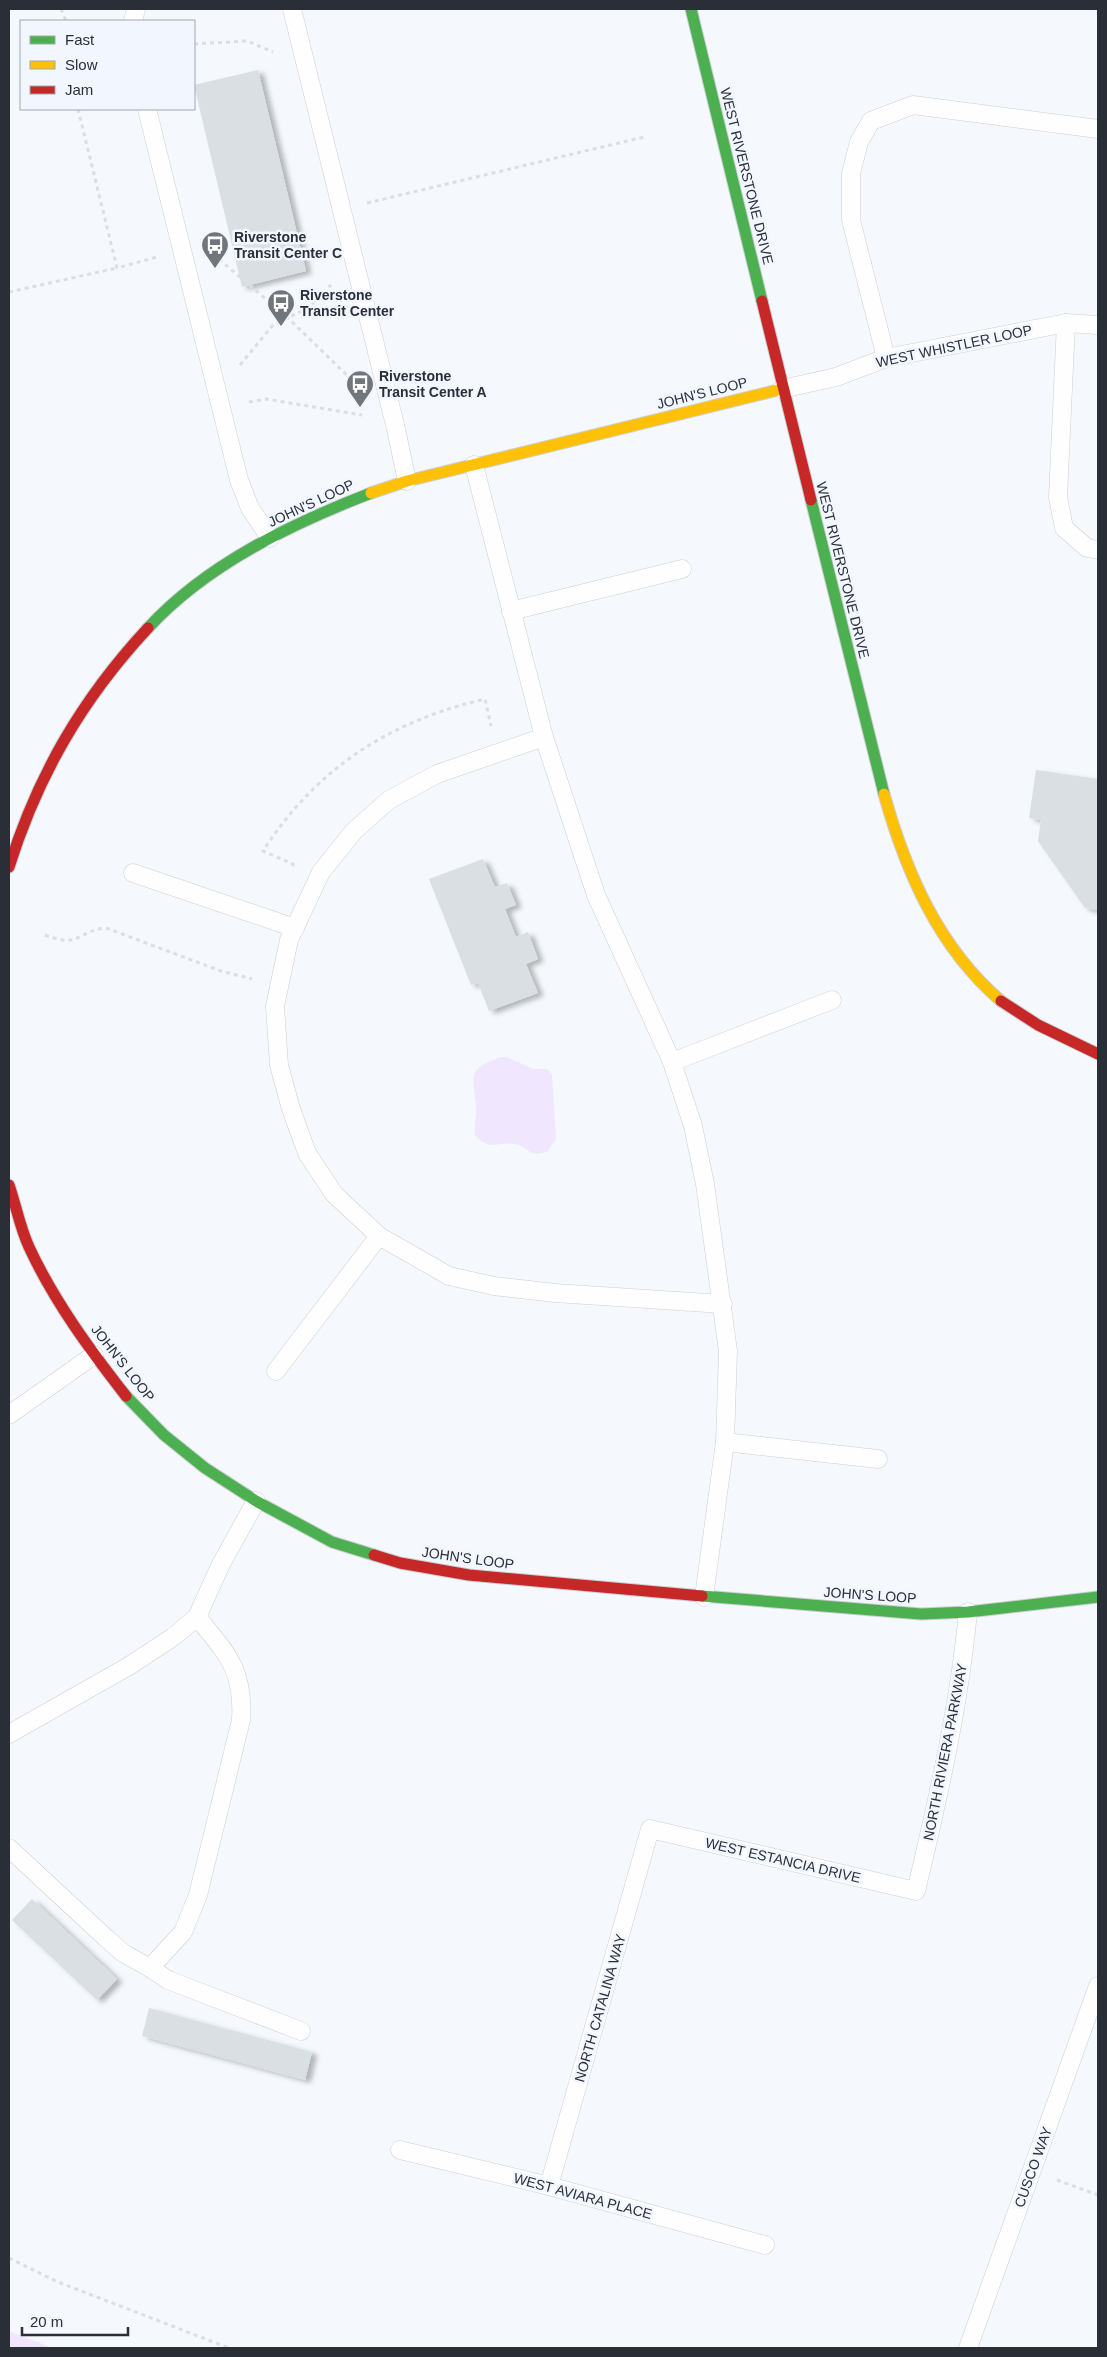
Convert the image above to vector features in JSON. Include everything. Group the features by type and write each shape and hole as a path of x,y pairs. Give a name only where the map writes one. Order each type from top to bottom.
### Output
{"street":[{"name":"WEST RIVERSTONE DRIVE","path":"691,9 782,389 892,827 910,877 934,924 963,965 1003,1004 1050,1032 1098,1054"},
{"name":"JOHN'S LOOP","path":"9,867 23,821 46,769 78,714 122,658 164,612 212,575 270,538 306,519 351,500 407,481 782,389"},
{"name":"JOHN'S LOOP","path":"9,1185 29,1247 60,1302 94,1355 127,1398 164,1435 205,1468 256,1501 332,1542 400,1563 469,1575 704,1597 921,1614 968,1612 1098,1597"}],"lane":[{"path":"292,9 407,481"},
{"path":"886,358 851,220 851,173 858,142 871,122 913,105 1098,128"},
{"path":"147,110 239,480 250,508 270,538"},
{"path":"1066,323 1058,497 1064,528 1087,548 1098,550"},
{"name":"WEST WHISTLER LOOP","path":"782,389 836,377 886,358 1066,323 1098,325"},
{"path":"474,465 544,737 596,895 672,1062 693,1126 705,1184 728,1351 725,1442 704,1597"},
{"path":"511,611 682,570"},
{"path":"544,737 436,774 389,800 354,831 321,872 289,940 275,1006 279,1065 291,1109 308,1153 334,1194 379,1236 450,1276 494,1286 555,1293 723,1304"},
{"path":"133,873 295,928"},
{"path":"672,1062 832,1000"},
{"path":"276,1371 379,1236"},
{"path":"9,1416 94,1355"},
{"path":"725,1442 878,1459"},
{"path":"9,1734 129,1666 173,1637 197,1617 221,1564 256,1501"},
{"name":"NORTH RIVIERA PARKWAY","path":"916,1891 954,1721 961,1681 968,1612"},
{"path":"150,1968 183,1932 198,1895 241,1720 242,1702 236,1669 230,1657 197,1617"},
{"name":"WEST ESTANCIA DRIVE","path":"650,1829 916,1891"},
{"name":"NORTH CATALINA WAY","path":"550,2186 650,1829"},
{"path":"9,1848 123,1952 168,1980 302,2031"},
{"name":"CUSCO WAY","path":"968,2348 1098,1986"},
{"name":"WEST AVIARA PLACE","path":"400,2150 550,2186 765,2245"}],"path":[{"path":"195,44 247,41 273,51 275,60"},
{"path":"78,110 117,268"},
{"path":"342,210 644,137"},
{"path":"213,254 288,318 355,383"},
{"path":"9,292 136,262"},
{"path":"329,277 333,294"},
{"path":"240,365 273,325 306,309 331,285"},
{"path":"352,374 356,391"},
{"path":"249,402 266,399 362,415"},
{"path":"360,407 364,423"},
{"path":"290,871 293,864 263,851 298,803 334,769 400,727 484,699 496,752"},
{"path":"45,935 66,942 74,941 97,929 106,928 221,971 253,979 254,971"},
{"path":"1035,2162 1053,2179 1098,2195"},
{"path":"9,2258 58,2282 229,2348"}],"shaded area":[{"path":"501,1057 507,1057 533,1069 547,1069 552,1074 556,1139 547,1152 535,1153 520,1145 509,1143 490,1145 475,1135 475,1073 483,1065"},
{"path":"9,2331 53,2348 9,2348"}],"building":[{"path":"258,70 306,271 242,287 195,85"},
{"path":"1036,770 1098,779 1098,910 1085,908 1038,841 1041,820 1029,818"},
{"path":"483,859 495,887 507,883 516,905 505,909 516,937 528,932 538,959 526,964 538,993 489,1011 478,983 471,985 429,879"},
{"path":"32,1899 117,1979 97,2000 12,1920"},
{"path":"149,2008 312,2052 305,2080 142,2036"}],"traffic: fast":[{"path":"691,9 762,301"},
{"path":"148,628 171,605 223,565 281,532 371,493"},
{"path":"811,500 884,794"},
{"path":"126,1396 164,1435 205,1468 256,1501 332,1542 374,1555"},
{"path":"702,1596 921,1614 968,1612 1098,1597"}],"traffic: slow":[{"path":"371,493 407,481 782,389"},
{"path":"884,794 903,852 927,906 959,957 1001,1001"}],"traffic: jam":[{"path":"762,301 811,500"},
{"path":"9,867 34,801 48,770 65,740 103,682 148,628"},
{"path":"1001,1001 1038,1025 1098,1054"},
{"path":"9,1185 26,1240 50,1287 86,1343 126,1396"},
{"path":"374,1555 400,1563 469,1575 702,1596"}],"place":[{"name":"Riverstone Transit Center C","path":"215,269"},
{"name":"Riverstone Transit Center","path":"281,327"},
{"name":"Riverstone Transit Center A","path":"360,408"}]}
